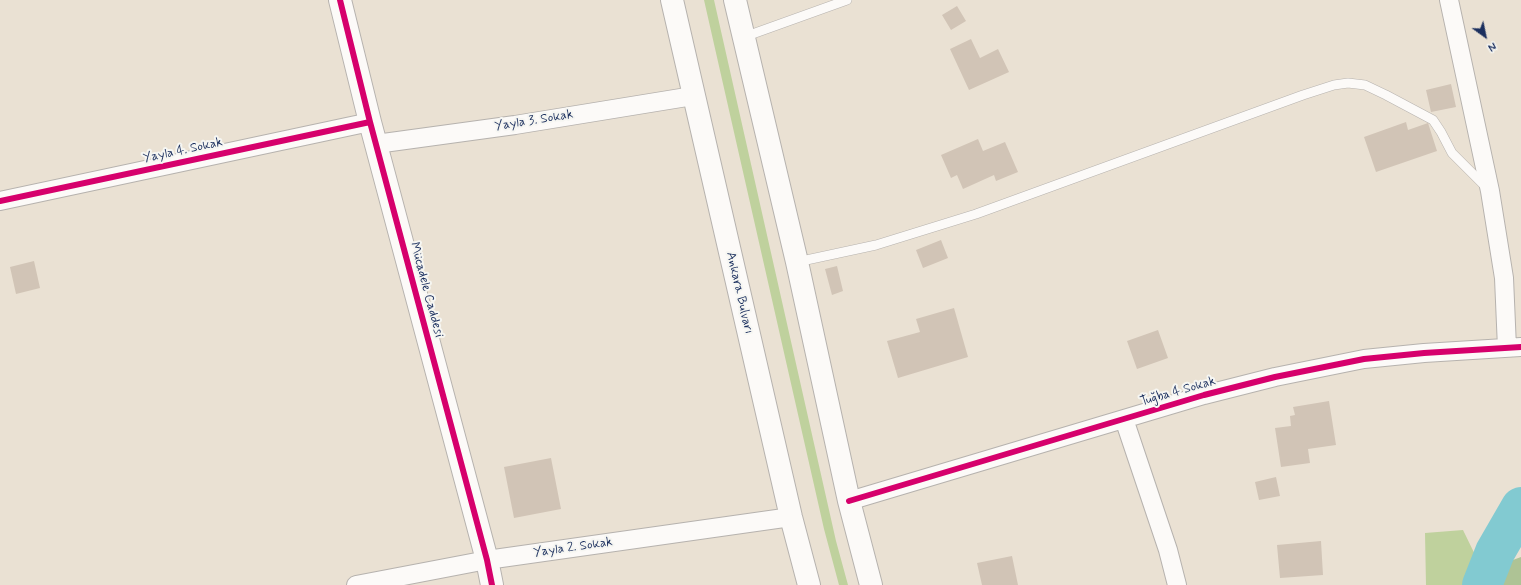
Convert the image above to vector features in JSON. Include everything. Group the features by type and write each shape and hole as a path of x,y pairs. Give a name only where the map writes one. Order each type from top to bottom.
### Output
{"main road":[{"name":"Mücadele Caddesi","path":"340,0 370,122 492,585"},
{"name":"Ankara Bulvarı","path":"672,0 791,517 809,585"},
{"path":"735,0 797,262 849,501 871,585"}],"street":[{"path":"1449,0 1490,191 1514,348"},
{"name":"Yayla 3. Sokak","path":"376,144 693,96"},
{"name":"Yayla 4. Sokak","path":"0,201 370,122"},
{"name":"Tuğba 4 Sokak","path":"849,501 1124,419 1275,377 1350,362 1424,353 1514,348"},
{"path":"1124,419 1168,550 1177,585"},
{"name":"Yayla 2. Sokak","path":"356,585 486,560 791,517"}],"lane":[{"path":"744,37 847,0"},
{"path":"797,262 876,245 970,216 1303,95 1334,85 1348,83 1365,85 1433,120 1452,153 1490,191"}],"green space":[{"path":"704,0 714,0 836,541 848,585 839,585 824,529"},
{"path":"1463,530 1483,571 1477,585 1426,585 1425,533"},
{"path":"1521,557 1521,585 1477,585 1483,571"}],"building":[{"path":"957,6 966,21 951,30 942,15"},
{"path":"971,39 980,58 998,49 1009,72 969,90 950,49"},
{"path":"1451,84 1456,107 1431,112 1426,90"},
{"path":"1406,122 1408,130 1428,123 1437,151 1376,172 1364,137"},
{"path":"978,139 983,151 1005,142 1018,172 996,181 994,175 963,189 957,175 951,178 941,155"},
{"path":"941,240 948,258 923,268 916,250"},
{"path":"34,261 40,288 16,294 10,267"},
{"path":"837,266 843,291 832,295 825,269"},
{"path":"954,308 968,357 898,378 887,341 920,332 916,319"},
{"path":"1158,330 1168,358 1137,369 1127,341"},
{"path":"1329,401 1336,445 1308,449 1310,463 1281,467 1275,428 1291,426 1290,416 1295,415 1293,407"},
{"path":"551,458 561,509 514,518 504,467"},
{"path":"1276,477 1280,496 1259,500 1255,482"},
{"path":"1321,541 1323,575 1280,578 1277,545"},
{"path":"1012,556 1018,585 982,585 977,563"}],"waterway":[{"path":"1482,585 1495,552 1521,507"}],"cycle path":[{"path":"340,0 370,122 487,560 492,585"},
{"path":"0,201 370,122"},
{"path":"849,501 1204,395 1275,377 1364,359 1424,353 1521,347"}]}
